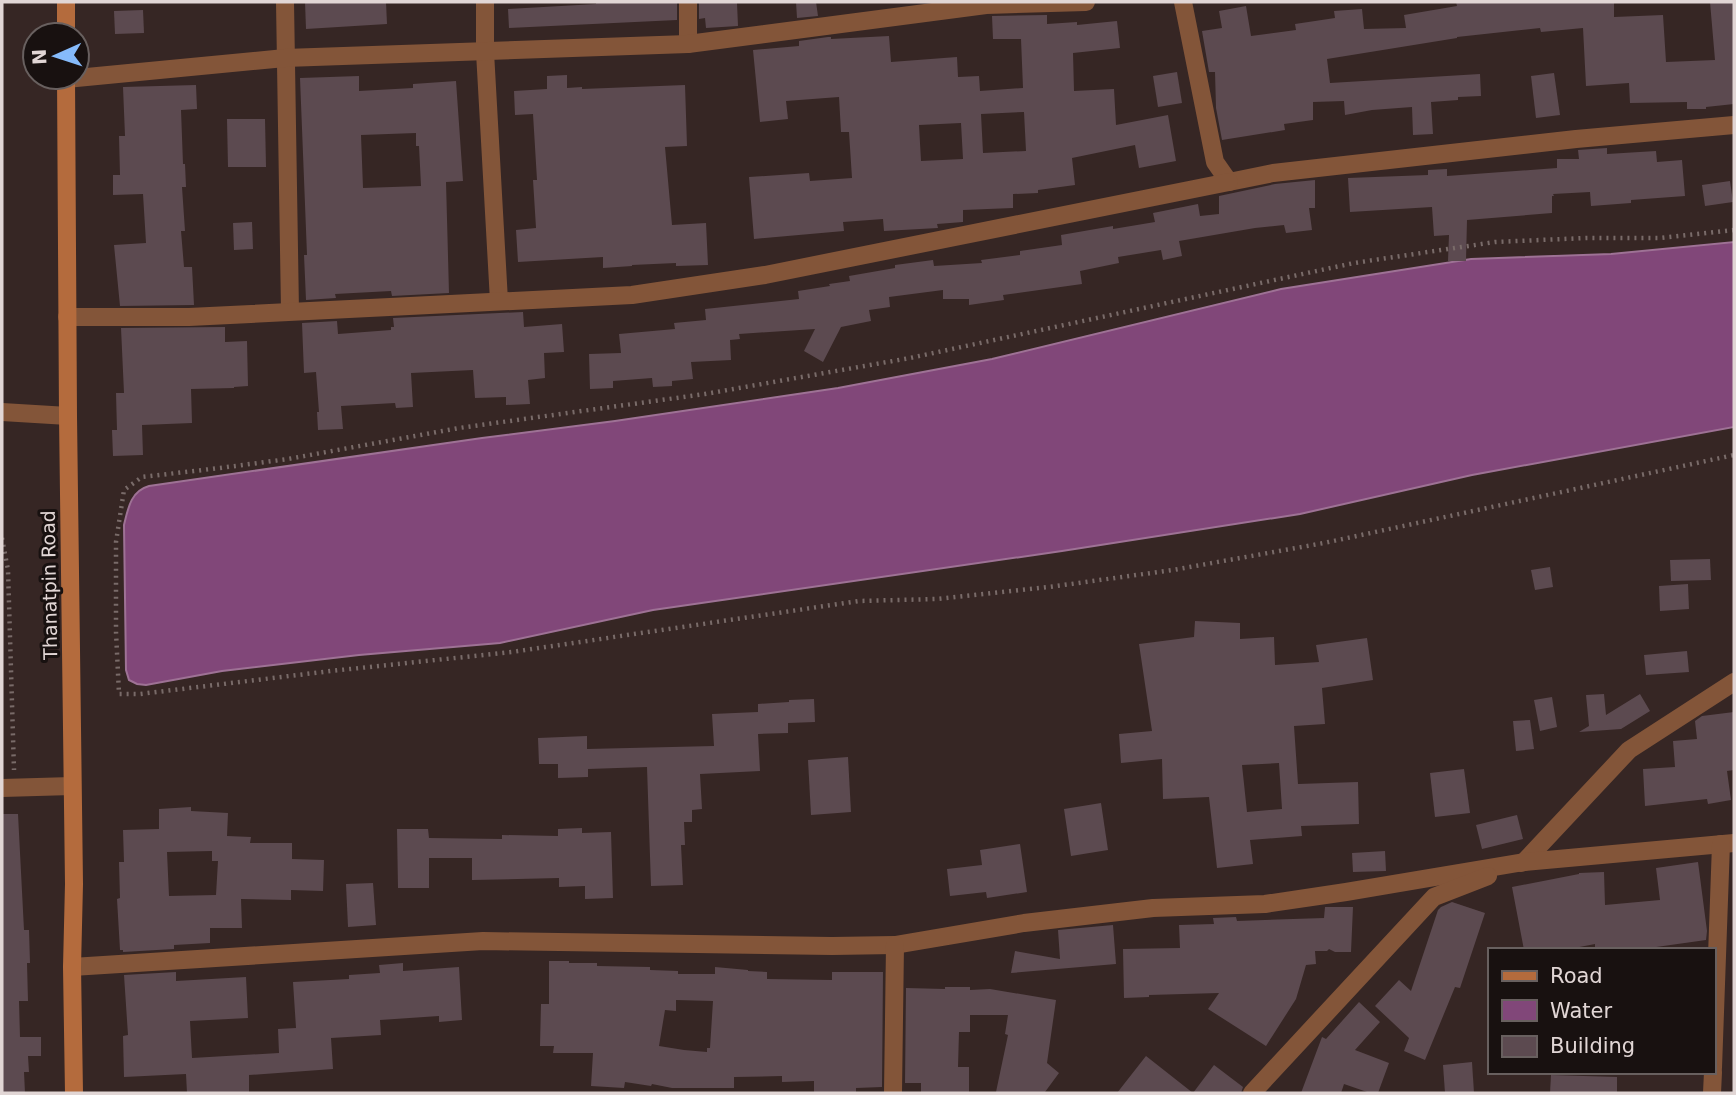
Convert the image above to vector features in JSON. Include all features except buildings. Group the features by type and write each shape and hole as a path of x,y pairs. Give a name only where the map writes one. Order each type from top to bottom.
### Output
{"main road":[{"path":"66,2 66,21"},
{"name":"Thanatpin Road","path":"66,91 74,1093"}],"street":[{"path":"285,2 290,310"},
{"path":"485,2 485,52 499,301"},
{"path":"688,2 688,44"},
{"path":"91,76 285,58 688,44 986,5 1086,2"},
{"path":"1183,2 1215,162 1229,182"},
{"path":"67,317 189,317 632,295 765,275 1287,171 1734,125"},
{"path":"2,412 68,416"},
{"path":"1252,1093 1434,897 1524,862 1629,750 1734,682"},
{"path":"8,788 72,786"},
{"path":"72,967 483,941 895,945 1024,923 1153,908 1265,904 1524,862 1728,844 1715,1040"},
{"path":"893,1093 895,945"},
{"path":"1712,1093 1713,1074"}],"path":[{"path":"1734,230 1660,238 1495,242 1354,263 883,363 705,394 459,429 288,459 142,477 124,490 116,542 119,694 140,694 512,652 859,601 949,597 1049,587 1173,569 1324,543 1734,455"},
{"path":"2,538 8,570 8,788"}],"water":[{"path":"1734,242 1734,427 1472,475 1300,514 653,610 500,643 359,655 222,671 146,685 129,680 126,670 124,525 134,496 149,486 838,388 992,359 1281,289 1471,259 1611,254"}]}
